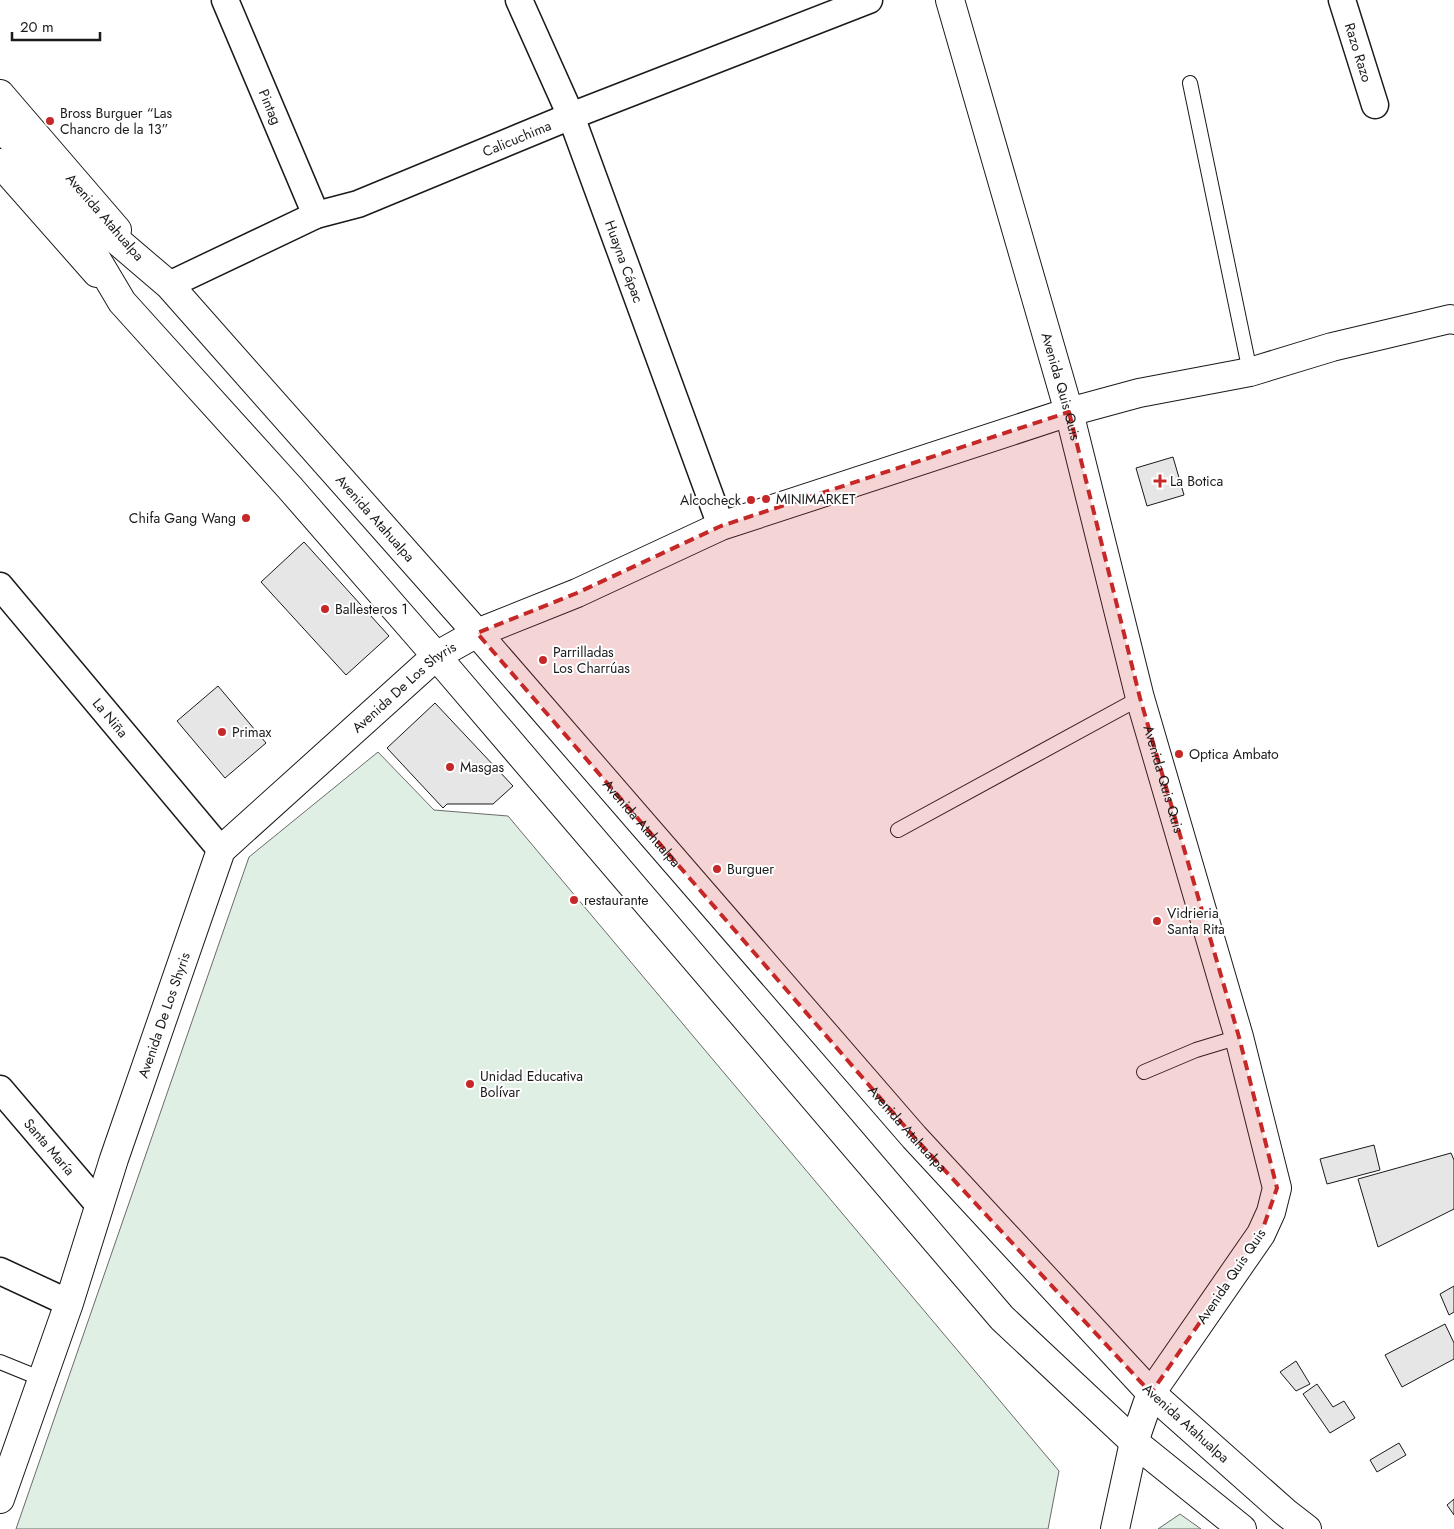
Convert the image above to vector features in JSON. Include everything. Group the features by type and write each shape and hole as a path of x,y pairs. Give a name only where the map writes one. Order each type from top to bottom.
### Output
{"main road":[{"name":"Avenida Quis Quis","path":"950,0 1070,412 1140,698 1239,1037 1277,1188 1261,1234 1151,1393 1134,1442 1115,1529"},
{"name":"Avenida Atahualpa","path":"0,94 477,633 914,1137 1151,1393 1285,1512 1307,1529"},
{"path":"0,126 54,187 160,277"},
{"path":"0,163 436,656 1002,1318 1134,1442 1242,1529"},
{"path":"54,187 122,302"},
{"name":"Avenida De Los Shyris","path":"0,1499 69,1303 99,1205 221,850 436,656 477,633 577,593 722,526 1070,412 1139,393 1250,372 1332,347 1450,319 1454,320"}],"street":[{"name":"Pintag","path":"225,0 316,215"},
{"name":"Huayna Cápac","path":"519,0 571,116 722,526"},
{"name":"Calicuchima","path":"160,277 316,215 358,204 571,116 869,0"},
{"name":"Razo Razo","path":"1342,0 1375,105"},
{"name":"La Niña","path":"0,586 221,850"},
{"name":"Santa María","path":"0,1089 99,1205"},
{"path":"0,1271 69,1303"}],"lane":[{"path":"1190,83 1250,372"},
{"path":"898,830 1140,698"},
{"path":"1144,1072 1196,1050 1239,1037"},
{"path":"0,1362 42,1379"}],"highlighted area":[{"path":"1069,412 1140,698 1239,1037 1277,1188 1261,1234 1151,1393 914,1137 477,633 577,593 721,526"}],"green space":[{"name":"Unidad Educativa Bolívar","path":"378,752 434,810 508,816 1059,1471 1048,1529 16,1529 249,857"},
{"path":"1180,1514 1201,1529 1158,1529"}],"building":[{"name":"La Botica","path":"1173,457 1184,495 1147,506 1136,468"},
{"name":"Ballesteros 1","path":"304,542 389,636 346,675 261,582"},
{"name":"Primax","path":"218,686 266,743 225,778 177,721"},
{"name":"Masgas","path":"435,703 513,786 493,804 447,804 443,808 387,748"},
{"path":"1374,1145 1380,1170 1327,1184 1320,1159"},
{"path":"1451,1153 1454,1160 1454,1209 1378,1247 1358,1179"},
{"path":"1454,1286 1454,1312 1449,1315 1440,1294"},
{"path":"1445,1324 1454,1343 1454,1359 1402,1387 1385,1355"},
{"path":"1296,1361 1310,1384 1296,1391 1280,1372"},
{"path":"1317,1384 1333,1407 1344,1401 1355,1418 1330,1433 1303,1394"},
{"path":"1399,1443 1406,1455 1377,1472 1370,1460"},
{"path":"1454,1499 1454,1515 1447,1505"}],"place":[{"name":"Bross Burguer “Las Chancro de la 13”","path":"50,121"},
{"name":"La Botica","path":"1160,481"},
{"name":"MINIMARKET","path":"766,499"},
{"name":"Alcocheck","path":"751,500"},
{"name":"Chifa Gang Wang","path":"246,518"},
{"name":"Ballesteros 1","path":"325,609"},
{"name":"Parrilladas Los Charrúas","path":"543,660"},
{"name":"Primax","path":"222,732"},
{"name":"Optica Ambato","path":"1179,754"},
{"name":"Masgas","path":"450,767"},
{"name":"Burguer","path":"717,869"},
{"name":"restaurante","path":"574,900"},
{"name":"Vidrieria Santa Rita","path":"1157,921"},
{"name":"Unidad Educativa Bolívar","path":"470,1084"}]}
